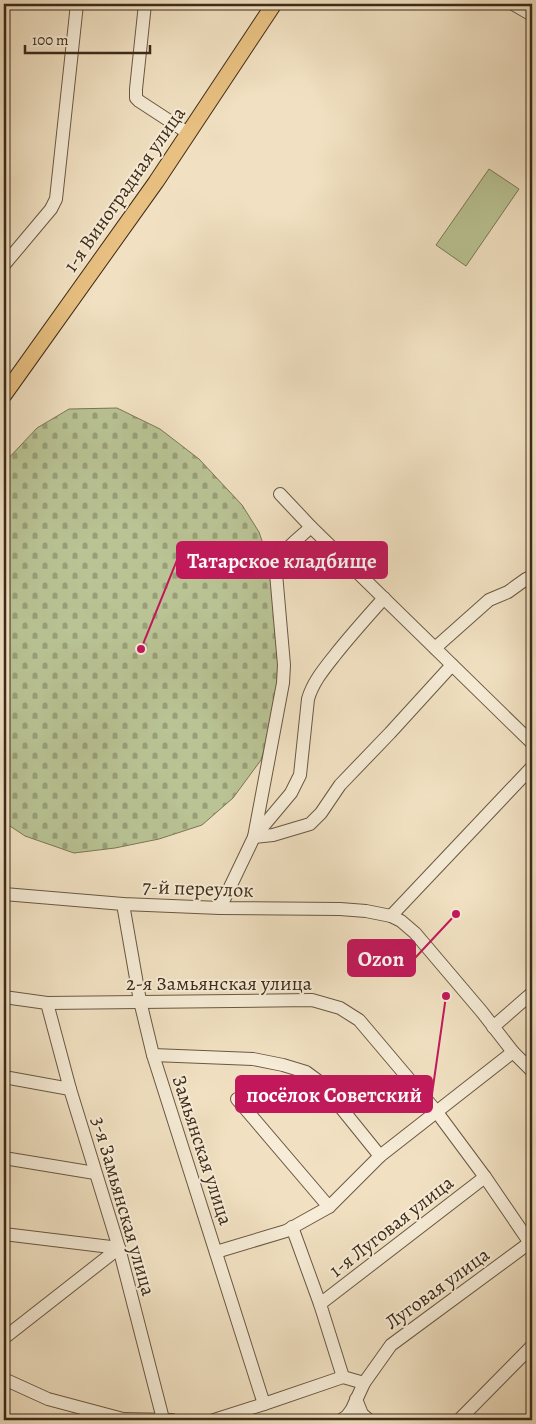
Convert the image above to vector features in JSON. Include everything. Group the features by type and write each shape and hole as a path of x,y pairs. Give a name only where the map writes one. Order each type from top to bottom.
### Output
{"main road":[{"name":"1-я Виноградная улица","path":"4,395 156,182 272,4"}],"street":[{"path":"4,266 51,209 56,199 77,4"},
{"path":"145,4 136,98 188,134"},
{"path":"513,4 532,15"},
{"path":"280,494 311,527 532,743"},
{"path":"254,837 283,683 284,665 276,574 277,564 284,551 311,527"},
{"path":"435,648 489,600 508,592 532,576"},
{"path":"220,908 254,837 291,793 300,775 308,699 311,690 320,674 384,598"},
{"path":"254,837 273,835 310,824 321,813 340,785 452,665"},
{"path":"530,774 391,916 401,921 415,933 532,1071"},
{"name":"7-й переулок","path":"4,894 123,904 220,908 340,909 366,911 391,916"},
{"name":"Замьянская улица","path":"123,904 140,1001 153,1055 264,1404"},
{"path":"493,1027 532,993"},
{"name":"2-я Замьянская улица","path":"4,997 47,1003 312,1000 340,1008 359,1020 436,1111 531,1242"},
{"name":"3-я Замьянская улица","path":"47,1003 70,1090 119,1248 167,1420"},
{"path":"216,1252 286,1231 329,1207 380,1156 514,1052"},
{"path":"153,1055 253,1060 306,1072 321,1083 380,1156"},
{"path":"4,1077 70,1090"},
{"path":"237,1099 329,1207"},
{"path":"4,1158 95,1173"},
{"name":"1-я Луговая улица","path":"320,1304 485,1177"},
{"path":"292,1227 320,1304 343,1376"},
{"path":"4,1234 119,1248"},
{"name":"Луговая улица","path":"341,1420 352,1409 364,1383 391,1345 531,1242"},
{"path":"4,1338 119,1248"},
{"path":"459,1420 532,1346"},
{"path":"214,1420 343,1376 364,1383"},
{"path":"4,1378 48,1399 123,1420 167,1420"},
{"path":"356,1399 362,1414 369,1420"}],"green space":[{"path":"489,169 519,189 466,266 436,245"},
{"path":"117,408 160,429 199,459 242,505 259,532 271,567 277,621 279,677 272,724 261,760 233,798 202,825 159,839 115,848 74,853 25,836 4,822 4,463 37,428 69,409"}],"place":[{"name":"Татарское кладбище","path":"141,649"},
{"name":"Ozon","path":"456,914"},
{"name":"посёлок Советский","path":"446,996"}]}
